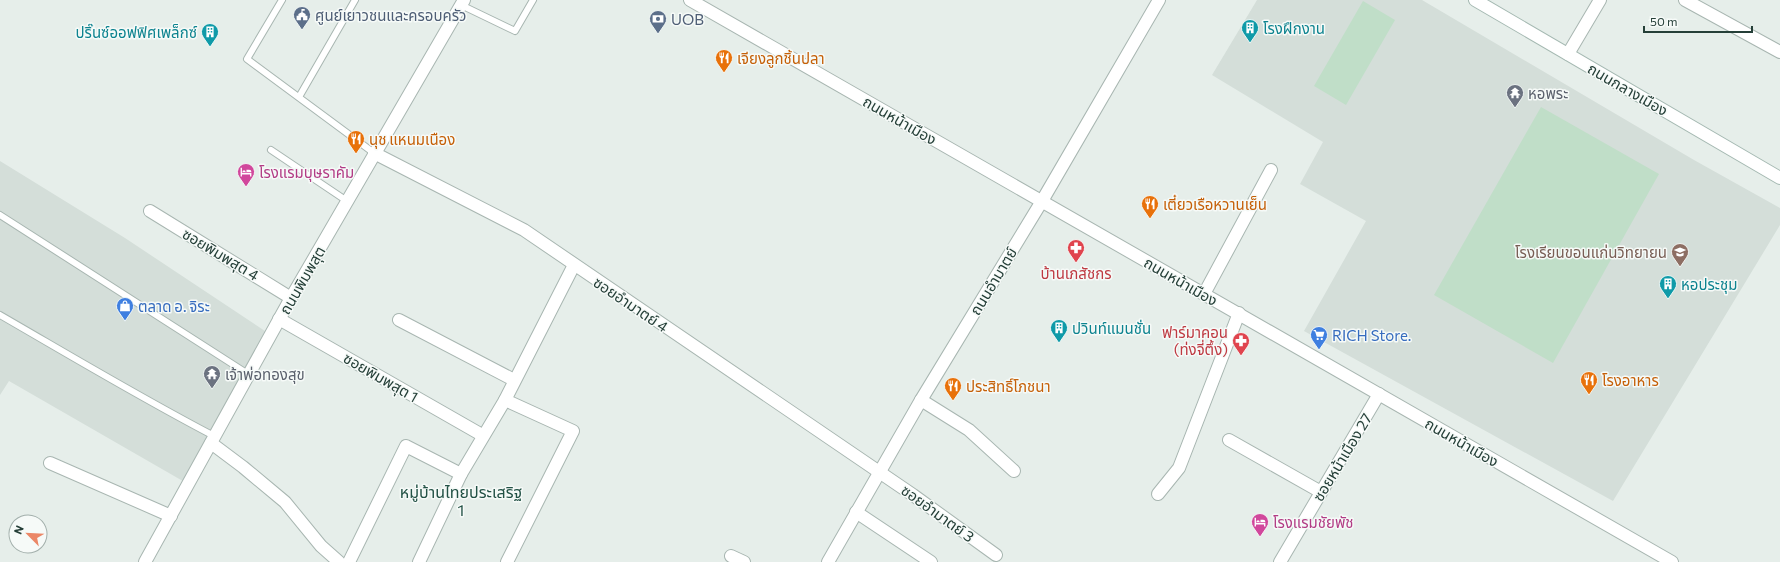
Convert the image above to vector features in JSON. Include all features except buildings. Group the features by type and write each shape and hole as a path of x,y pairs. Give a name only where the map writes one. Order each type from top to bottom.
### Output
{"street":[{"name":"ถนนหน้าเมือง","path":"690,0 1672,562"},
{"name":"ถนนอำมาตย์","path":"828,562 878,472 1042,201 1159,0"},
{"name":"ถนนกลางเมือง","path":"1475,0 1780,178"},
{"path":"1568,54 1600,0"},
{"path":"1684,0 1780,52"},
{"name":"ถนนพิมพสุต","path":"145,562 279,319 462,2"},
{"name":"ซอยอำมาตย์ 4","path":"374,153 524,230 878,472"},
{"path":"1204,294 1271,170"},
{"name":"ซอยพิมพสุต 4","path":"150,211 291,298"},
{"path":"418,562 461,474 482,435 504,400 574,265"},
{"path":"1158,494 1179,468 1239,313"},
{"name":"ซอยพิมพสุต 1","path":"279,319 482,435"},
{"path":"399,320 514,380"},
{"name":"ซอยหน้าเมือง 27","path":"1280,562 1379,394"},
{"path":"504,400 573,431 507,562"},
{"path":"921,400 969,430 1014,471"},
{"path":"212,440 285,502 321,546 339,562"},
{"path":"1229,440 1321,492"},
{"path":"349,562 406,446 461,474"},
{"path":"50,463 171,516"},
{"name":"ซอยอำมาตย์ 3","path":"878,472 996,555"},
{"path":"856,512 931,562"},
{"path":"731,556 744,562"}],"lane":[{"path":"282,0 247,60 374,153"},
{"path":"299,97 355,0"},
{"path":"462,2 515,31 533,0"},
{"path":"271,150 347,201"},
{"path":"0,215 248,374"},
{"path":"0,315 212,440"}],"shaded area":[{"name":"โรงเรียนขอนแก่นวิทยายน","path":"1257,0 1422,0 1694,160 1780,208 1780,225 1613,501 1304,331 1366,221 1300,184 1323,142 1212,75"},
{"name":"ตลาด อ. จิระ","path":"0,161 125,238 271,335 188,484 9,381 0,395"}],"green space":[{"path":"1363,1 1395,20 1346,105 1314,86"},
{"path":"1541,107 1659,174 1553,363 1434,295"}],"place":[{"name":"ศูนย์เยาวชนและครอบครัว","path":"302,30"},
{"name":"UOB","path":"658,34"},
{"name":"โรงฝึกงาน","path":"1250,43"},
{"name":"ปริ๊นซ์ออฟฟิศเพล็กซ์","path":"210,47"},
{"name":"เจียงลูกชิ้นปลา","path":"724,73"},
{"name":"หอพระ","path":"1515,108"},
{"name":"นุช แหนมเนือง","path":"356,154"},
{"name":"โรงแรมบุษราคัม","path":"246,187"},
{"name":"เตี๋ยวเรือหวานเย็น","path":"1150,219"},
{"name":"บ้านเภสัชกร","path":"1076,263"},
{"name":"โรงเรียนขอนแก่นวิทยายน","path":"1680,267"},
{"name":"หอประชุม","path":"1668,299"},
{"name":"ตลาด อ. จิระ","path":"125,321"},
{"name":"ปวินท์แมนชั่น","path":"1059,343"},
{"name":"RICH Store.","path":"1319,350"},
{"name":"ฟาร์มาคอน (ท่งจี่ตึ้ง)","path":"1241,356"},
{"name":"เจ้าพ่อทองสุข","path":"212,389"},
{"name":"โรงอาหาร","path":"1589,395"},
{"name":"ประสิทธิ์โภชนา","path":"953,401"},
{"name":"โรงแรมชัยพัช","path":"1260,537"}],"district":[{"name":"หมู่บ้านไทยประเสริฐ 1","path":"461,500"}]}
